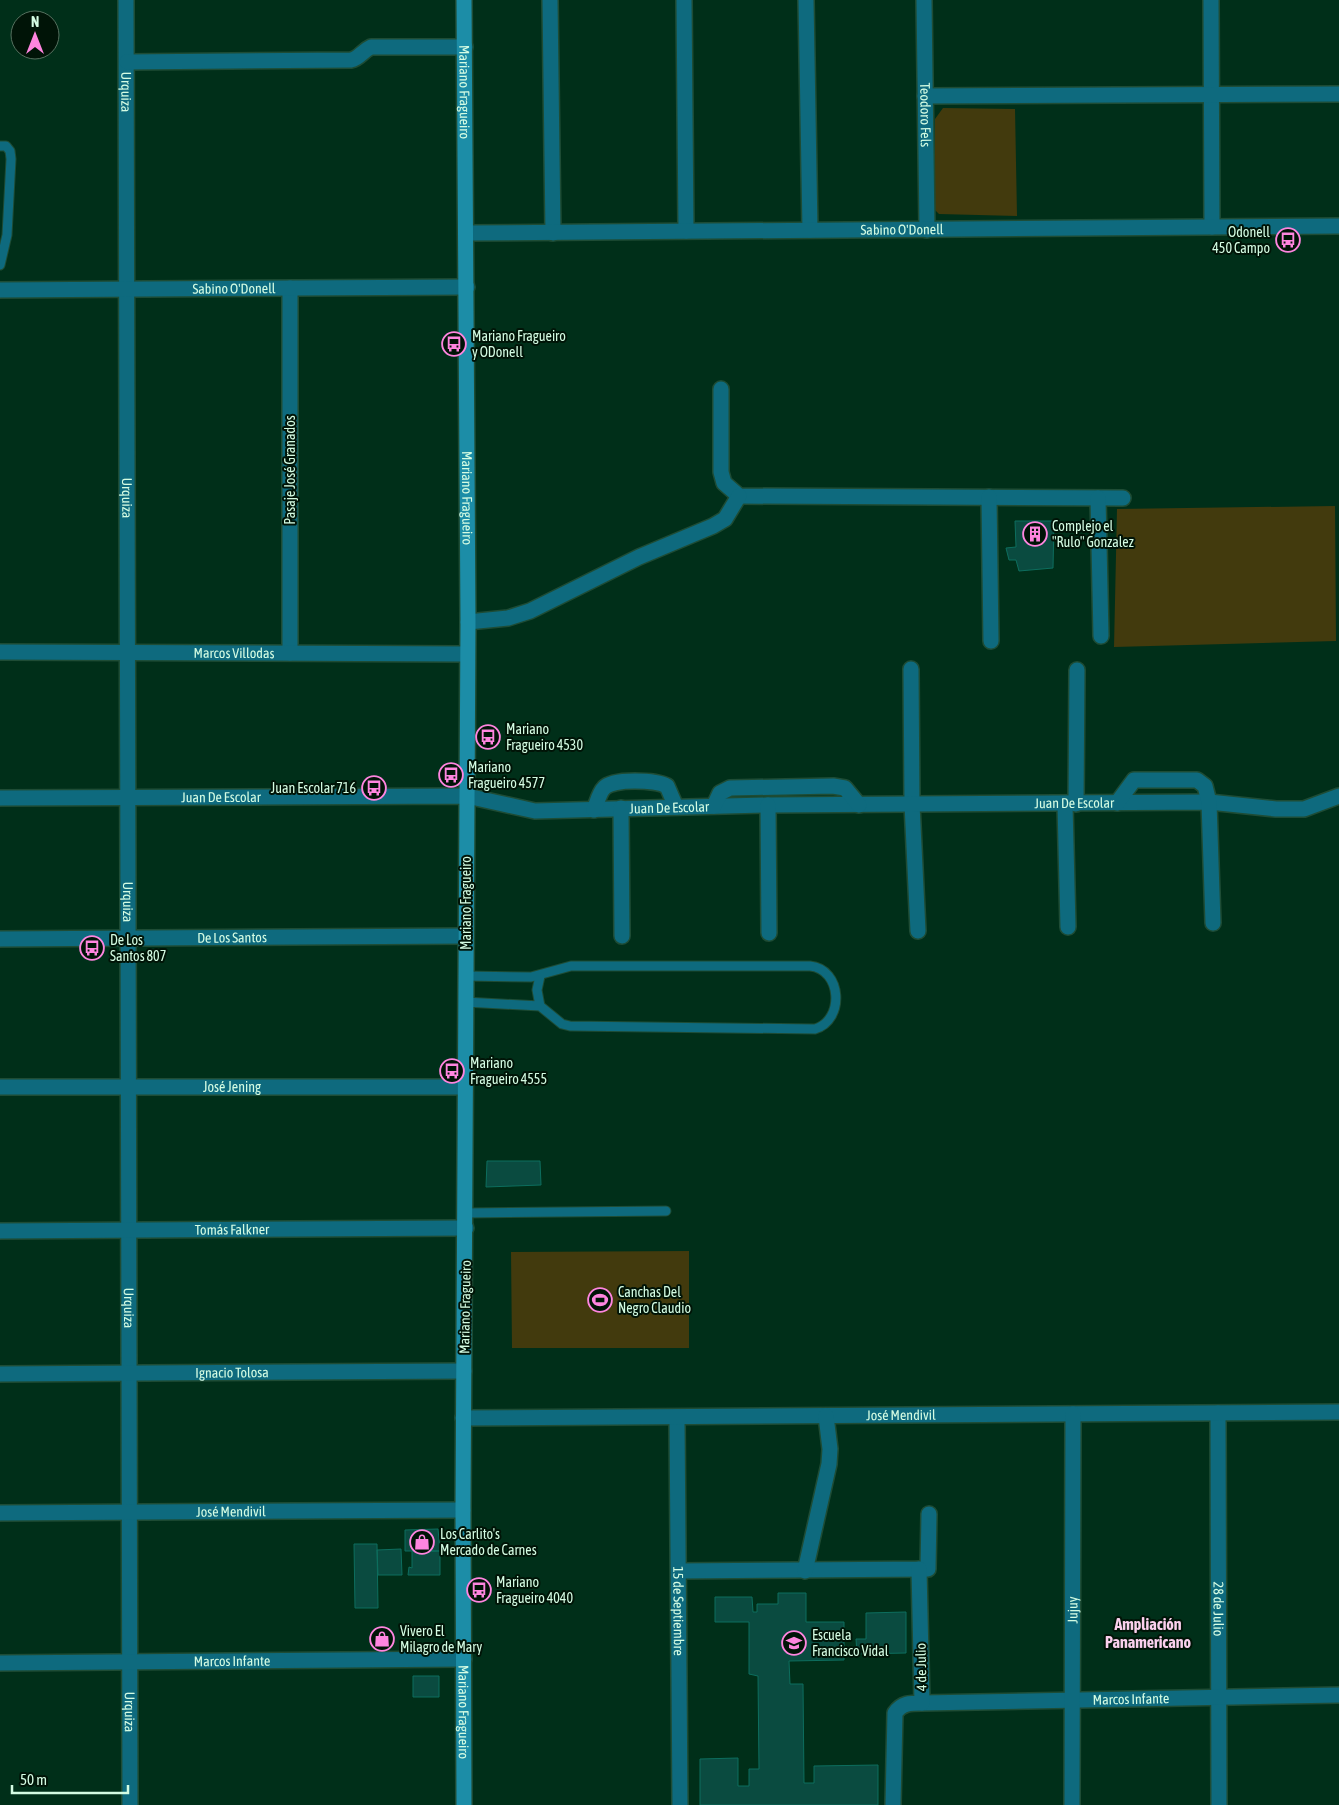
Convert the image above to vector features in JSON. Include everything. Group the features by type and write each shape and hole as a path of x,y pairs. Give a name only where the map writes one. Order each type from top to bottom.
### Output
{"main road":[{"name":"Mariano Fragueiro","path":"464,0 468,287 466,1228 463,1418 464,1805"}],"street":[{"name":"Urquiza","path":"126,0 130,1805"},
{"path":"550,0 553,233"},
{"path":"684,0 686,231"},
{"path":"806,0 810,230"},
{"name":"Teodoro Fels","path":"924,0 927,230"},
{"path":"1211,0 1212,227"},
{"path":"127,62 351,60 358,58 370,47 465,47"},
{"path":"925,96 1339,94"},
{"name":"Sabino O'Donell","path":"466,234 1339,226"},
{"name":"Sabino O'Donell","path":"0,290 468,287"},
{"name":"Pasaje José Granados","path":"290,288 290,653"},
{"path":"721,389 721,472 724,483 739,496 1123,498"},
{"path":"468,622 508,618 530,611 639,557 713,526 724,519 739,496"},
{"path":"989,497 991,641"},
{"path":"1098,498 1101,636"},
{"name":"Marcos Villodas","path":"0,652 468,654"},
{"path":"911,669 912,804 918,931"},
{"path":"1068,927 1070,804 1077,670"},
{"path":"1117,803 1134,780 1197,780 1205,786 1209,802 1213,923"},
{"path":"594,810 603,789 610,783 620,782 658,782 667,786 676,807"},
{"path":"714,806 720,793 730,788 832,786 845,788 859,804"},
{"name":"Juan De Escolar","path":"0,798 467,796 535,811 768,805 1209,802 1276,809 1304,809 1339,796"},
{"path":"768,805 769,933"},
{"path":"621,808 622,936"},
{"name":"De Los Santos","path":"0,939 466,936"},
{"name":"José Jening","path":"0,1087 466,1087"},
{"name":"Tomás Falkner","path":"0,1230 466,1228"},
{"name":"Ignacio Tolosa","path":"0,1374 464,1371"},
{"name":"José Mendivil","path":"463,1418 1339,1412"},
{"name":"28 de Julio","path":"1218,1413 1219,1805"},
{"name":"Jujuy","path":"1072,1414 1072,1805"},
{"name":"15 de Septiembre","path":"678,1416 680,1805"},
{"path":"805,1571 829,1464 830,1449 826,1416"},
{"name":"José Mendivil","path":"0,1513 463,1510"},
{"path":"679,1571 928,1569 930,1514"},
{"name":"4 de Julio","path":"893,1805 895,1713 899,1707 905,1704 922,1703 919,1569"},
{"name":"Marcos Infante","path":"0,1663 464,1659"},
{"name":"Marcos Infante","path":"922,1703 1339,1696"}],"lane":[{"path":"0,146 6,146 10,151 12,159 7,235 0,265"},
{"path":"466,976 531,978 571,966 810,966 820,967 827,972 833,980 836,993 835,1007 830,1020 823,1027 815,1029 570,1026 562,1024 540,1006 466,1002"},
{"path":"540,976 537,990 540,1006"},
{"path":"466,1213 666,1211"}],"shaded area":[{"path":"943,108 1015,109 1017,216 939,214 935,210 935,119"},
{"path":"1335,506 1336,641 1114,647 1117,509"},
{"name":"Canchas Del Negro Claudio","path":"689,1251 689,1348 512,1348 511,1252"}],"building":[{"name":"Complejo el \"Rulo\" Gonzalez","path":"1015,521 1054,521 1053,568 1019,571 1016,560 1009,560 1006,548 1016,547"},
{"path":"487,1161 540,1161 541,1185 486,1187"},
{"name":"Los Carlito's Mercado de Carnes","path":"438,1529 440,1551 405,1551 405,1530"},
{"path":"354,1544 377,1544 378,1608 355,1608"},
{"path":"401,1549 402,1575 378,1575 377,1550"},
{"path":"412,1551 440,1551 440,1575 408,1575 409,1567 412,1568"},
{"path":"778,1593 806,1593 806,1622 844,1622 844,1660 789,1661 790,1684 803,1684 804,1783 814,1783 814,1766 878,1765 878,1805 700,1805 700,1759 738,1758 738,1786 749,1786 749,1769 759,1769 758,1676 749,1674 749,1622 715,1622 715,1597 752,1597 753,1612 757,1612 757,1604 778,1604"},
{"path":"906,1612 906,1653 857,1654 856,1639 866,1639 866,1613"},
{"path":"413,1676 439,1676 439,1697 413,1697"}],"place":[{"name":"Odonell 450 Campo","path":"1288,240"},
{"name":"Mariano Fragueiro y ODonell","path":"454,344"},
{"name":"Complejo el \"Rulo\" Gonzalez","path":"1035,534"},
{"name":"Mariano Fragueiro 4530","path":"488,737"},
{"name":"Mariano Fragueiro 4577","path":"451,775"},
{"name":"Juan Escolar 716","path":"374,788"},
{"name":"De Los Santos 807","path":"92,948"},
{"name":"Mariano Fragueiro 4555","path":"452,1071"},
{"name":"Canchas Del Negro Claudio","path":"600,1300"},
{"name":"Los Carlito's Mercado de Carnes","path":"422,1542"},
{"name":"Mariano Fragueiro 4040","path":"479,1590"},
{"name":"Vivero El Milagro de Mary","path":"382,1639"},
{"name":"Escuela Francisco Vidal","path":"794,1643"}],"district":[{"name":"Ampliación Panamericano","path":"1148,1633"}]}
